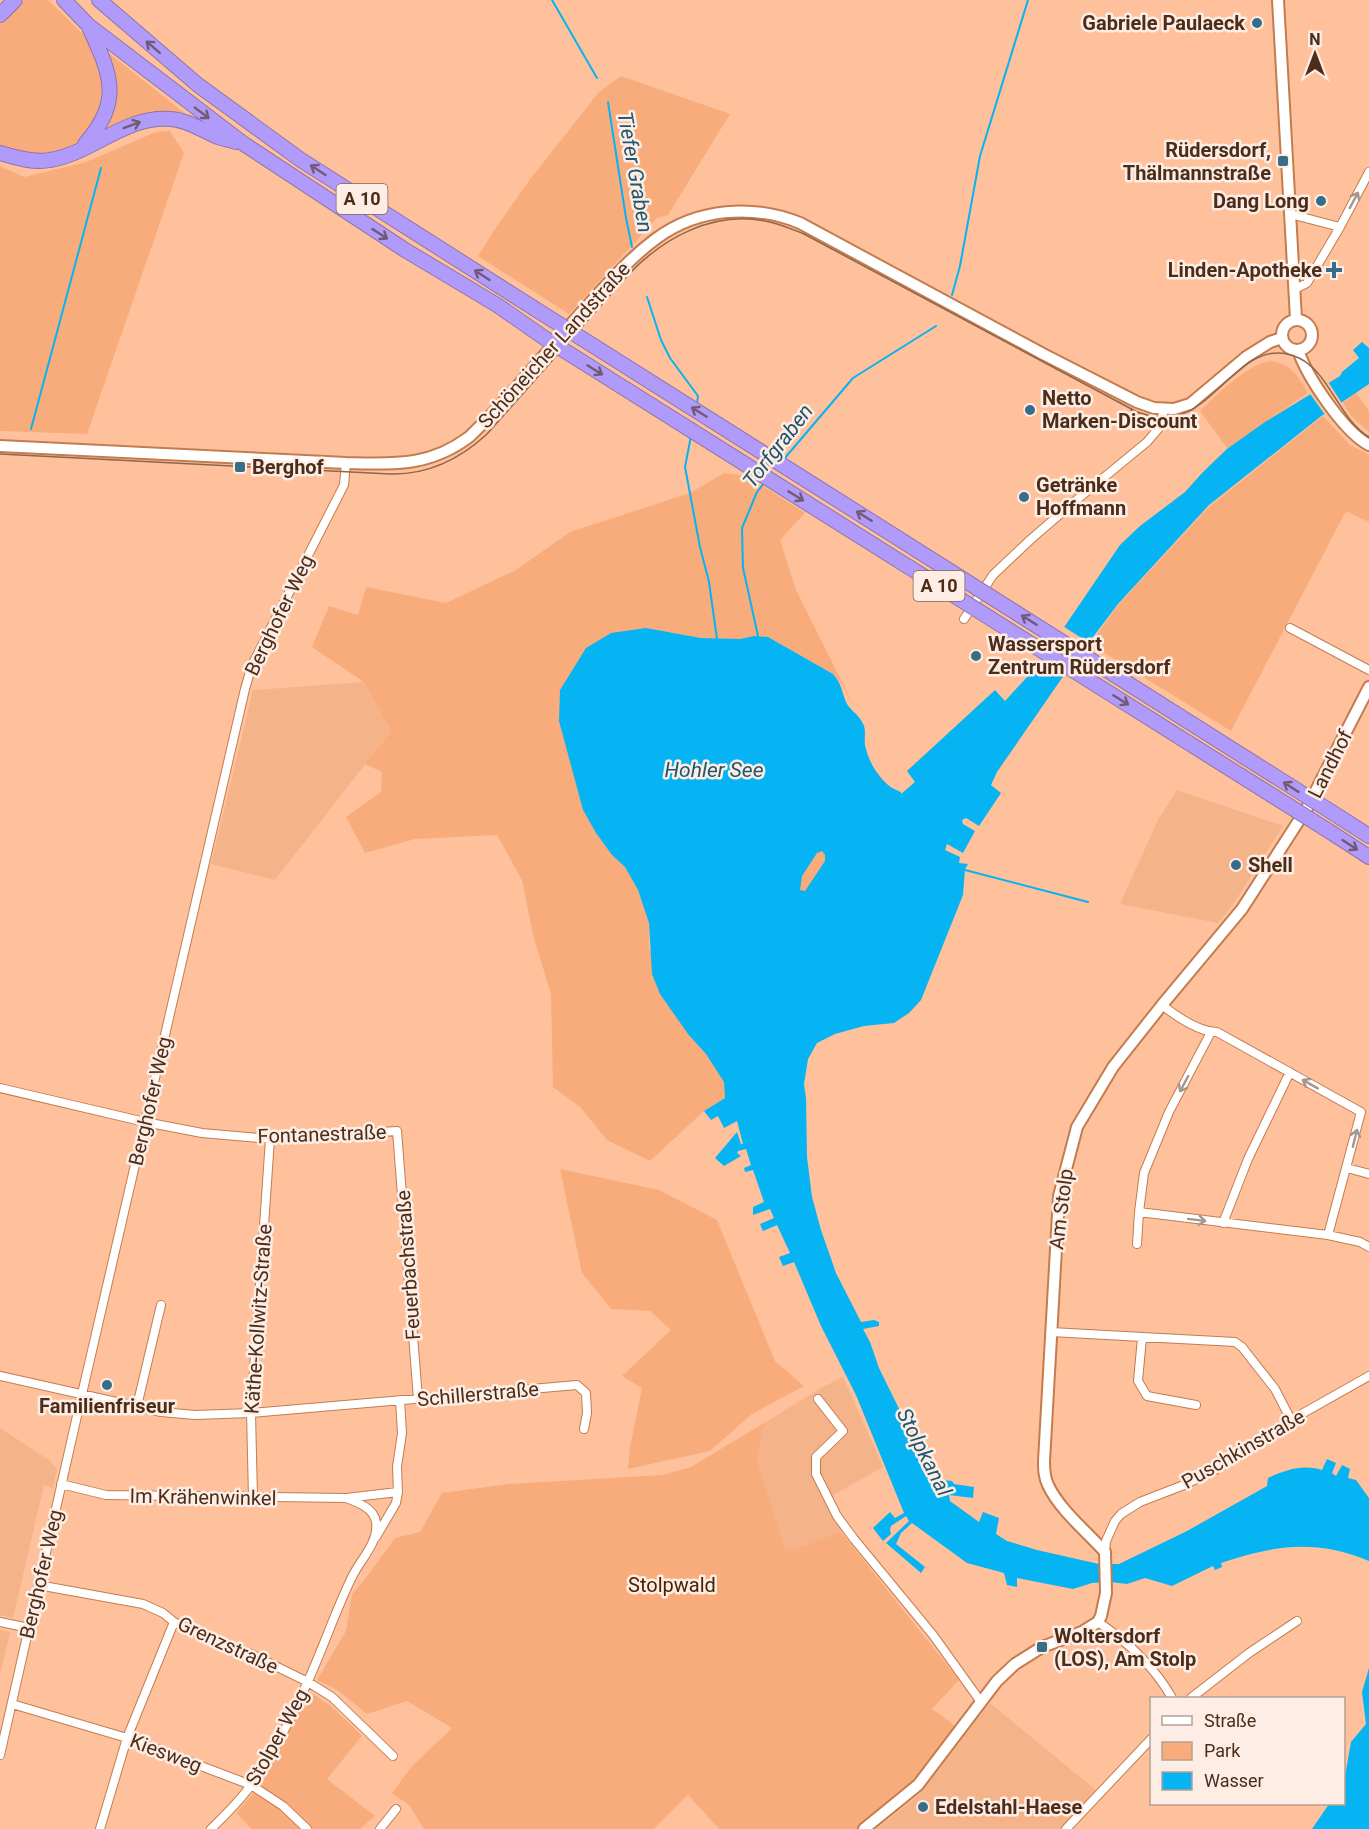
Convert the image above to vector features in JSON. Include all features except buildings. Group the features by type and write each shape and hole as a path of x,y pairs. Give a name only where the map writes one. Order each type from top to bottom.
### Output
{"highway":[{"path":"0,15 15,0"},
{"name":"A 10","path":"64,0 88,25 244,144 405,250 497,305 546,339 1369,857"},
{"name":"A 10","path":"99,0 198,84 292,153 1369,837"},
{"path":"79,150 96,131 107,109 111,91 108,71 88,25"},
{"path":"0,153 28,160 48,161 79,150 118,130 144,121 172,118 195,125 218,137 244,144"}],"main road":[{"path":"1278,0 1296,319"},
{"name":"Schöneicher Landstraße","path":"0,446 387,464 411,463 440,454 463,441 483,424 614,277 639,253 660,236 681,225 709,215 731,211 761,212 800,223 1043,354 1137,402 1164,410"},
{"path":"1296,319 1309,325 1312,334 1307,347 1298,350 1288,347 1282,338 1285,326 1296,319"},
{"path":"1164,410 1174,410 1190,404 1246,357 1270,342 1282,338"},
{"path":"1298,350 1308,374 1342,421 1359,440 1369,445"},
{"name":"Landhof","path":"1307,808 1369,687"},
{"name":"Am Stolp","path":"1105,1555 1062,1505 1048,1485 1044,1473 1059,1196 1077,1127 1113,1067 1242,909 1307,808"},
{"path":"864,1829 918,1785 981,1702 1015,1664 1046,1645 1082,1632 1098,1622 1106,1593 1105,1555"}],"street":[{"path":"1295,289 1307,283 1369,172"},
{"path":"1290,214 1340,227"},
{"path":"964,619 997,571 1074,502 1148,442 1159,428 1164,410"},
{"name":"Berghofer Weg","path":"0,1755 247,681 252,666 344,485 346,463"},
{"path":"1290,628 1369,670"},
{"path":"1162,1005 1178,1016 1211,1032 1217,1032 1361,1112 1328,1234"},
{"path":"1137,1244 1144,1173 1169,1112 1211,1032"},
{"path":"1223,1223 1248,1159 1290,1072"},
{"name":"Fontanestraße","path":"0,1088 202,1133 270,1139 397,1131"},
{"name":"Feuerbachstraße","path":"397,1131 418,1399"},
{"name":"Käthe-Kollwitz-Straße","path":"253,1498 251,1413 270,1139"},
{"path":"1347,1168 1369,1174"},
{"path":"1139,1212 1328,1234 1360,1242 1369,1247"},
{"path":"137,1406 161,1305"},
{"path":"1051,1332 1235,1342 1242,1347 1275,1389 1291,1420"},
{"path":"1142,1338 1138,1381 1147,1396 1196,1405"},
{"path":"0,1376 161,1412 195,1415 251,1413 400,1400"},
{"name":"Puschkinstraße","path":"1105,1555 1106,1541 1115,1521 1121,1514 1140,1502 1215,1470 1291,1420 1369,1377"},
{"name":"Schillerstraße","path":"398,1492 397,1467 402,1433 400,1400 577,1385 586,1393 587,1413 584,1429"},
{"path":"818,1399 843,1431 816,1457 816,1474 837,1516 933,1635 981,1702"},
{"name":"Im Krähenwinkel","path":"62,1484 106,1495 346,1498 398,1492"},
{"path":"374,1540 396,1503 398,1492"},
{"name":"Im Krähenwinkel","path":"346,1498 372,1512 376,1521 374,1540"},
{"name":"Stolper Weg","path":"212,1829 251,1785 274,1747 308,1682 353,1575 374,1540"},
{"name":"Grenzstraße","path":"38,1585 143,1604 195,1632 253,1655 308,1682 332,1697 393,1756"},
{"path":"1192,1697 1297,1621"},
{"path":"0,1622 29,1628"},
{"path":"100,1829 127,1738 174,1622"},
{"path":"1098,1622 1138,1652 1166,1686 1172,1697"},
{"name":"Kiesweg","path":"12,1704 127,1738 251,1785 283,1806 307,1829"},
{"path":"1066,1829 1150,1740"},
{"path":"380,1829 396,1809"}],"shaded area":[{"path":"364,682 391,731 275,880 211,864 253,690"},
{"path":"1177,790 1283,826 1232,906 1218,923 1120,904 1158,820"},
{"path":"843,1377 883,1467 833,1495 841,1532 786,1552 757,1460 764,1423"},
{"path":"0,1428 49,1460 57,1469 53,1488 44,1485 13,1618 0,1615"},
{"path":"0,1630 10,1632 0,1676"},
{"path":"990,1703 1097,1791 1062,1829 877,1829 920,1794"}],"green space":[{"path":"25,0 48,0 87,38 100,58 106,91 92,130 77,143 57,152 39,154 20,152 0,146 0,24"},
{"path":"100,46 192,119 168,115 90,142 109,117"},
{"path":"621,76 730,114 668,215 657,218 569,314 478,256 531,178 599,92"},
{"path":"170,131 184,153 87,434 0,431 0,166 24,177 86,162 156,132"},
{"path":"1270,361 1289,368 1308,393 1227,448 1200,411 1242,374"},
{"path":"1356,393 1369,411 1369,432 1351,416 1343,403"},
{"path":"1323,416 1350,445 1369,455 1369,522 1346,511 1231,731 1090,644 1119,604 1209,507"},
{"path":"724,473 747,476 805,513 780,540 796,590 855,708 833,674 768,637 701,638 646,628 573,671 560,690 583,810 612,855 625,867 638,890 649,923 649,949 724,977 876,771 890,788 899,791 725,1098 704,1111 650,1161 607,1140 580,1107 553,1087 551,994 533,935 522,880 497,835 415,839 365,853 346,817 381,792 382,772 365,764 391,731 364,682 312,647 329,606 358,615 366,587 446,603 516,570 570,532 690,493"},
{"path":"560,1169 659,1190 717,1220 775,1361 804,1386 752,1414 710,1451 628,1469 642,1388 622,1376 671,1330 650,1311 611,1309 582,1273"},
{"name":"Stolpwald","path":"764,1423 757,1460 786,1552 841,1532 959,1680 932,1709 961,1730 918,1785 859,1829 719,1829 688,1795 654,1829 424,1829 409,1805 392,1793 412,1766 452,1728 407,1701 367,1714 337,1690 317,1680 346,1631 352,1594 395,1538 420,1532 442,1493 509,1484 662,1475 691,1467"},
{"path":"310,1692 331,1706 362,1736 327,1779 375,1816 360,1829 252,1829 236,1813 261,1785"}],"water":[{"name":"Hohler See","path":"1362,342 1369,348 1369,384 1320,417 1209,505 1118,604 1062,678 997,772 991,785 1001,793 979,826 966,818 962,820 963,824 975,831 963,853 947,844 945,850 960,857 959,863 968,864 965,869 963,895 921,1000 909,1013 894,1023 864,1026 835,1034 817,1043 808,1059 804,1084 807,1157 812,1197 836,1273 861,1322 874,1320 879,1322 879,1326 863,1329 879,1368 932,1476 934,1479 974,1487 973,1498 949,1495 950,1501 979,1522 983,1512 999,1518 996,1534 1007,1541 1099,1564 1119,1564 1187,1531 1267,1486 1268,1478 1294,1469 1322,1470 1327,1459 1336,1463 1332,1473 1336,1476 1342,1465 1350,1469 1348,1478 1356,1480 1369,1498 1369,1561 1331,1550 1295,1547 1259,1552 1221,1563 1222,1567 1215,1570 1213,1566 1172,1586 1145,1578 1127,1584 1092,1583 1073,1589 1017,1578 1017,1587 1007,1585 1004,1573 967,1563 912,1523 901,1533 896,1544 925,1567 921,1573 886,1543 909,1521 906,1516 891,1526 891,1534 883,1541 873,1528 890,1512 895,1518 904,1513 856,1395 821,1326 794,1262 783,1266 779,1257 790,1253 777,1225 763,1231 760,1224 774,1218 770,1209 753,1215 753,1207 764,1202 753,1170 745,1172 744,1168 751,1165 746,1149 738,1151 737,1153 741,1156 724,1166 715,1158 737,1132 743,1144 737,1121 724,1128 718,1116 711,1120 704,1111 725,1098 724,1082 706,1054 688,1034 660,994 652,974 649,923 638,890 625,867 612,855 596,833 583,810 559,721 560,690 586,648 611,633 646,628 701,638 768,637 833,674 847,704 864,726 865,745 873,767 882,780 901,794 915,782 907,771 995,690 1005,701 1039,664 1120,545 1140,526 1185,492 1228,448 1265,422 1340,376 1359,358 1353,350","holes":["822,851 825,861 805,891 800,890 802,876 817,853"]},
{"path":"1369,1668 1369,1829 1312,1829 1328,1805 1345,1805 1345,1776 1351,1742 1366,1724 1362,1692"}],"pier":[{"path":"1327,380 1343,405 1326,416 1308,391"},
{"path":"1061,625 1091,644 1066,678 1038,660"}],"waterway":[{"name":"Tiefer Graben","path":"552,0 597,78"},
{"name":"Torfgraben","path":"952,295 960,266 980,156 1028,0"},
{"name":"Tiefer Graben","path":"608,102 632,247"},
{"path":"31,429 101,168"},
{"path":"647,297 661,340 670,358 698,396 697,404"},
{"name":"Torfgraben","path":"784,459 853,378 936,326"},
{"path":"691,436 685,467 709,582 717,639"},
{"name":"Torfgraben","path":"758,636 743,568 742,528 757,492 765,482"},
{"path":"965,870 1088,902"}],"tram line":[{"path":"0,454 390,474 417,472 443,464 466,451 487,434 642,262 673,239 690,230 726,220 745,219 775,223 804,234 1139,413"},
{"path":"1131,410 1159,417 1176,416 1192,410 1249,363 1264,355 1281,353 1299,358 1310,365 1327,385 1349,419 1369,437"}],"place":[{"name":"Gabriele Paulaeck","path":"1257,23"},
{"name":"Rüdersdorf, Thälmannstraße","path":"1283,161"},
{"name":"Dang Long","path":"1321,201"},
{"name":"Linden-Apotheke","path":"1334,270"},
{"name":"Netto Marken-Discount","path":"1030,410"},
{"name":"Berghof","path":"240,467"},
{"name":"Getränke Hoffmann","path":"1024,497"},
{"name":"Wassersport Zentrum Rüdersdorf","path":"976,656"},
{"name":"Shell","path":"1236,865"},
{"name":"Familienfriseur","path":"107,1385"},
{"name":"Woltersdorf (LOS), Am Stolp","path":"1042,1647"},
{"name":"Edelstahl-Haese","path":"923,1807"}],"water label":[{"name":"Stolpkanal","path":"924,1452"}]}
